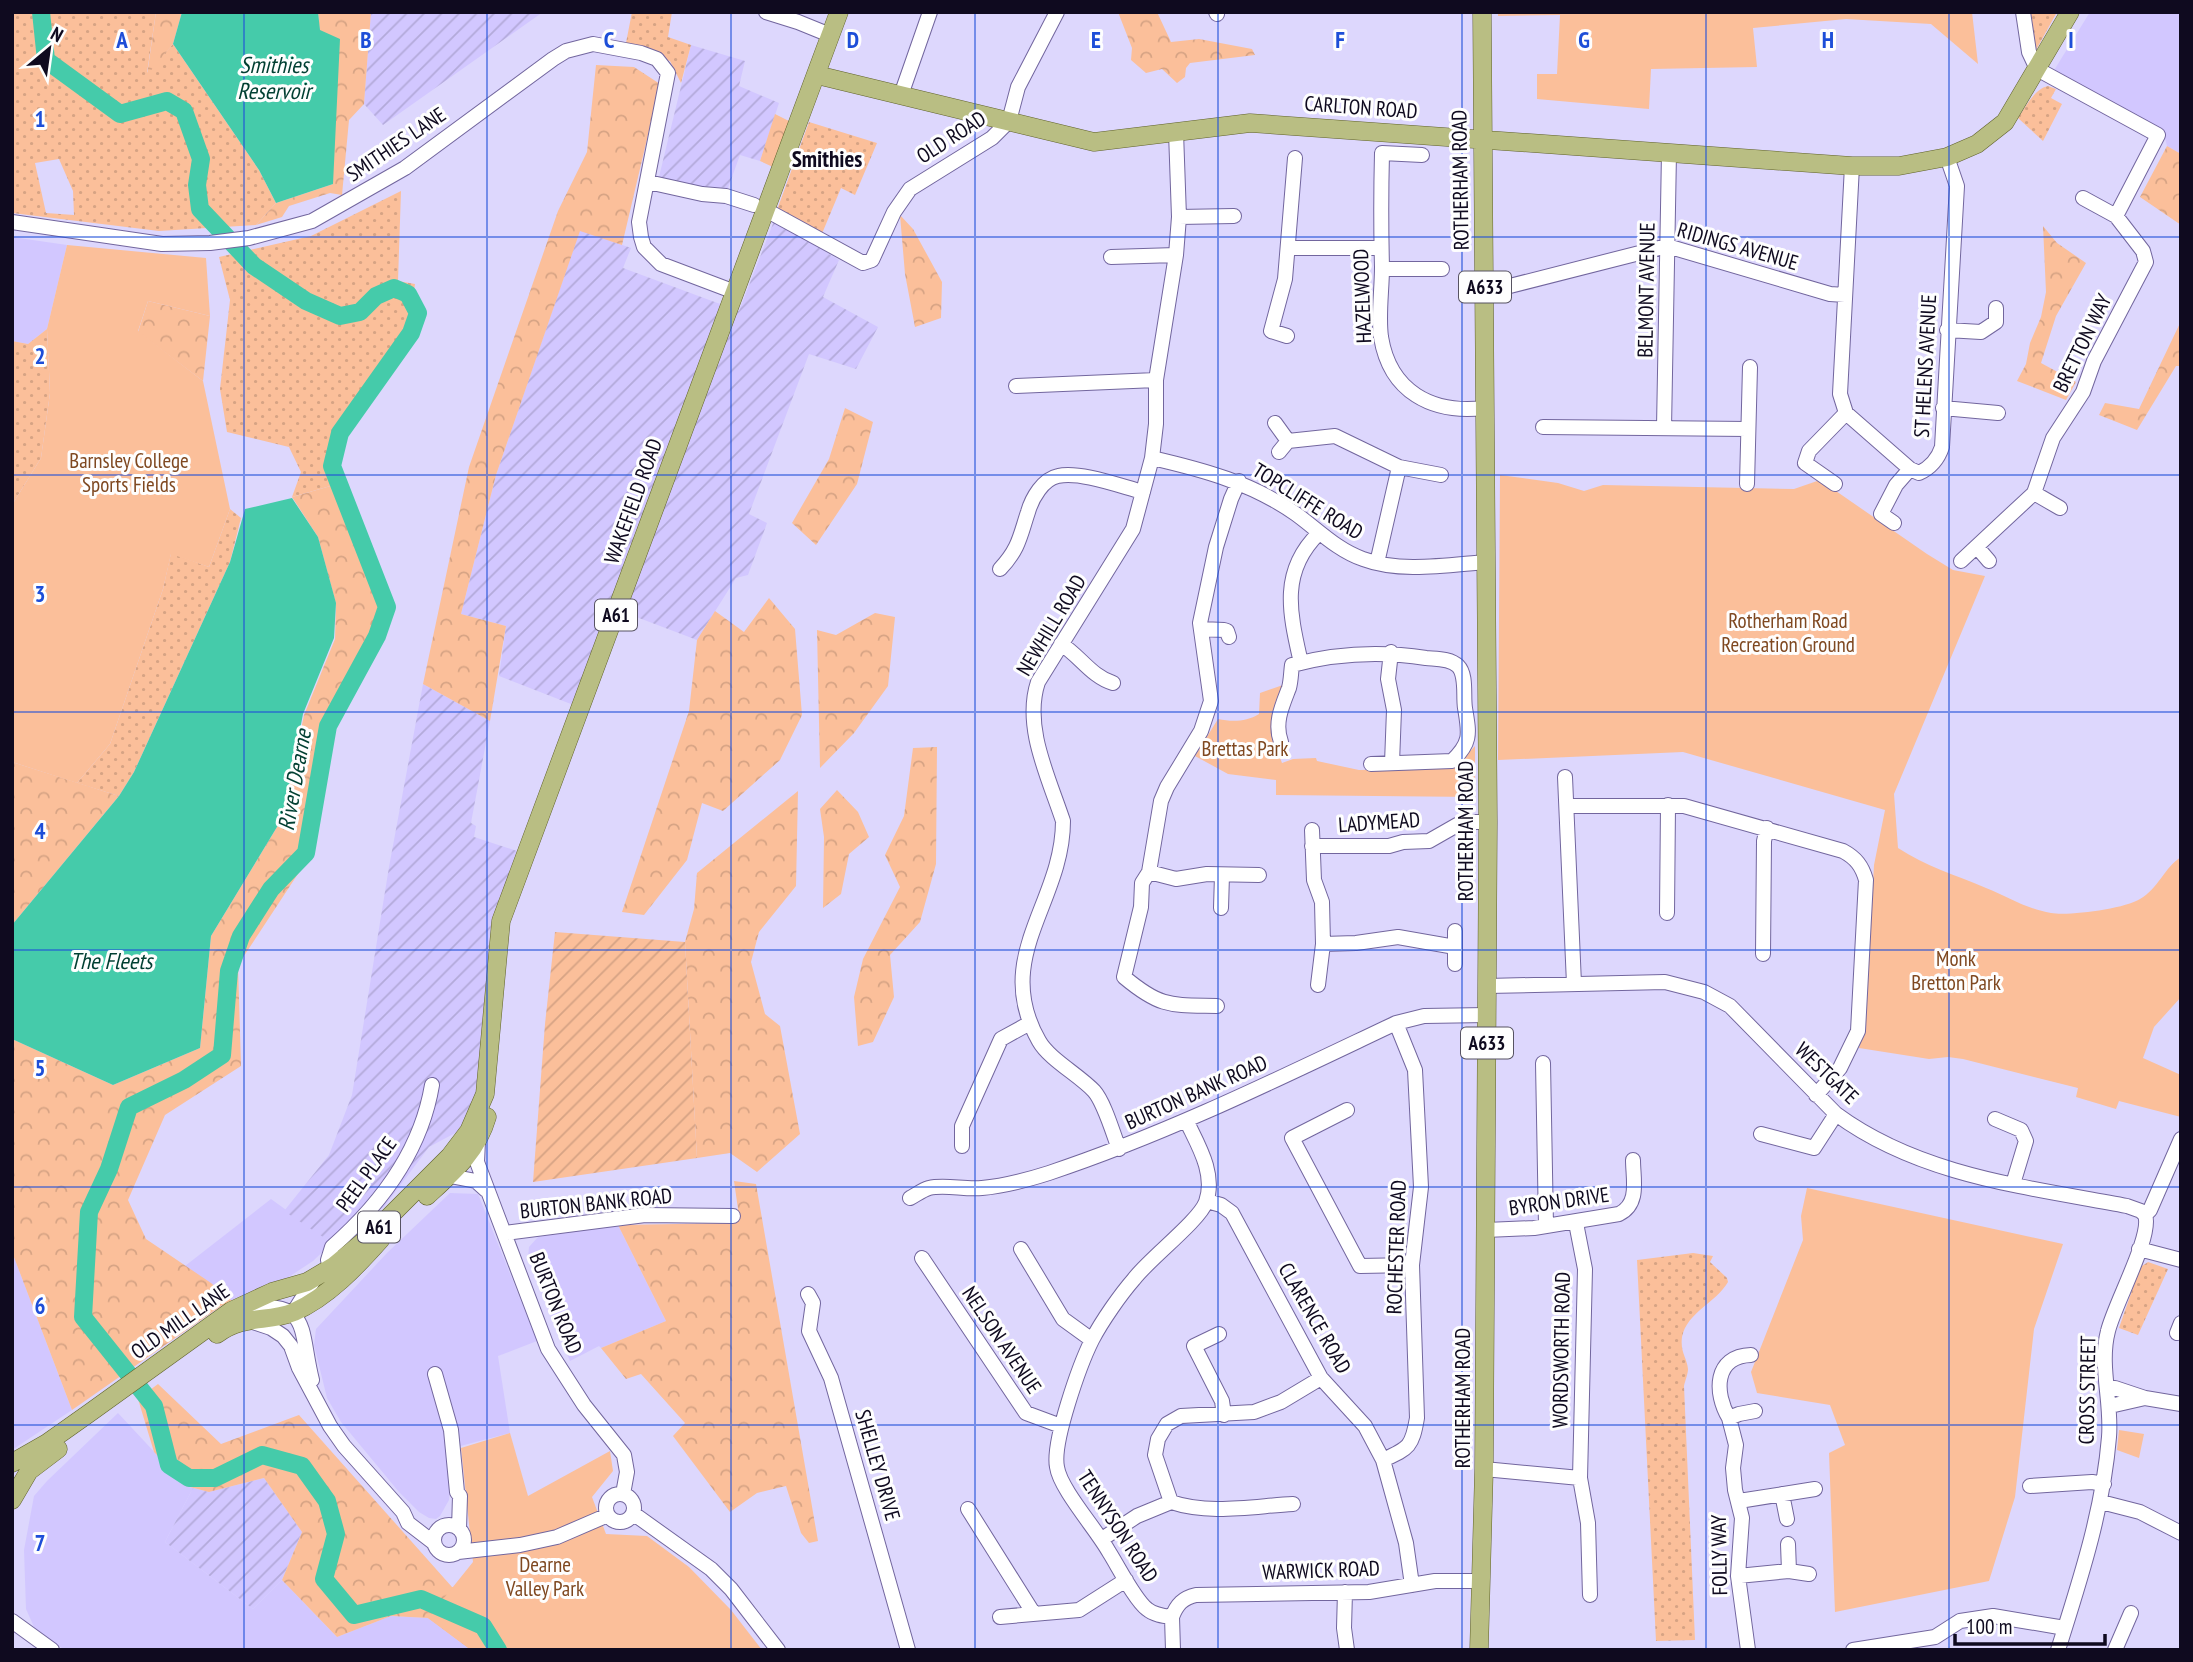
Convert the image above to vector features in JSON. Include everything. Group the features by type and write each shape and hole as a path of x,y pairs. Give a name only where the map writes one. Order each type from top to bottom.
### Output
{"main road":[{"name":"WAKEFIELD ROAD","path":"485,1094 501,921 735,292 760,208 817,75 839,12"},
{"name":"ROTHERHAM ROAD","path":"1479,1650 1484,1469 1488,822 1482,12"},
{"name":"CARLTON ROAD","path":"817,75 1094,142 1250,122 1852,166 1899,166 1947,157 1977,144 2005,122 2070,12"},
{"name":"OLD MILL LANE","path":"18,1470 47,1443 226,1327 249,1301 339,1271 450,1176 468,1156 478,1141 488,1112 485,1094"},
{"name":"OLD MILL LANE","path":"238,1316 294,1316 318,1297 369,1237 458,1148 474,1122 485,1094"},
{"name":"A61","path":"12,1500 18,1470"}],"street":[{"path":"766,12 830,35"},
{"path":"901,95 930,12"},
{"path":"2023,12 2029,52 2037,69 2158,135 2116,216"},
{"name":"OLD ROAD","path":"760,208 863,263 872,260 894,212 910,190 992,138 1009,121 1018,87 1057,13"},
{"name":"SMITHIES LANE","path":"12,222 127,241 162,244 210,243 249,238 312,221 385,181 553,59 566,51 593,44 657,59 668,73 639,222 640,237 652,257 672,270 735,292"},
{"name":"NEWHILL ROAD","path":"1119,1149 1096,1093 1040,1044 1024,1008 1021,984 1024,957 1053,877 1063,831 1063,821 1036,737 1034,698 1038,682 1133,529 1152,458 1156,424 1156,380 1176,255 1179,216 1176,132"},
{"name":"HAZELWOOD","path":"1422,155 1382,153 1381,336 1389,367 1418,397 1446,408 1484,408"},
{"name":"BELMONT AVENUE","path":"1664,428 1669,153"},
{"name":"ST HELENS AVENUE","path":"1846,413 1910,469 1919,473 1927,470 1939,456 1957,186 1947,157"},
{"path":"1287,336 1271,331 1285,279 1296,158"},
{"path":"1835,484 1805,463 1809,451 1846,413 1840,394 1852,166"},
{"path":"648,182 691,199 726,196 760,208"},
{"name":"BRETTON WAY","path":"1961,561 2034,493 2053,438 2077,402 2094,361 2146,262 2143,251 2116,216 2083,198"},
{"path":"1179,216 1234,216"},
{"name":"RIDINGS AVENUE","path":"1498,289 1667,246 1830,294 1846,295"},
{"path":"1289,248 1381,248"},
{"path":"1111,257 1176,255"},
{"path":"1382,269 1442,269"},
{"path":"1947,330 1981,332 1996,322 1996,308"},
{"path":"1747,484 1750,367"},
{"path":"1016,386 1156,380"},
{"path":"1943,408 1998,413"},
{"path":"1275,424 1283,447 1335,436 1399,467 1441,475"},
{"path":"1543,427 1748,429"},
{"name":"TOPCLIFFE ROAD","path":"1152,458 1239,481 1297,514 1343,550 1377,563 1418,566 1486,562"},
{"path":"1377,563 1399,467"},
{"path":"1894,523 1881,514 1896,485 1910,469"},
{"path":"1000,569 1012,556 1023,535 1028,509 1047,481 1058,476 1076,476 1143,492"},
{"path":"1217,1006 1168,1005 1138,989 1124,977 1141,907 1142,883 1149,872 1161,801 1202,731 1211,701 1201,629 1216,547 1239,481"},
{"path":"2034,493 2060,508"},
{"path":"1301,663 1291,618 1291,587 1299,557 1320,533"},
{"path":"1977,547 1989,561"},
{"path":"1201,629 1224,630 1229,637"},
{"path":"1062,644 1100,679 1113,683"},
{"path":"1281,743 1278,726 1280,710 1290,685 1292,665 1364,652 1391,652 1449,661 1458,666 1462,674 1469,736 1464,750 1452,761 1371,764"},
{"path":"1391,652 1388,679 1394,710 1392,763"},
{"path":"1566,777 1574,985"},
{"path":"1667,913 1668,805"},
{"path":"1567,806 1684,806 1767,828 1843,851 1854,857 1863,869 1866,880 1857,1031 1840,1068 1816,1095"},
{"name":"LADYMEAD","path":"1312,846 1389,846 1403,842 1429,841 1457,825 1488,822"},
{"path":"1758,945 1763,841 1767,828"},
{"name":"LADYMEAD","path":"1312,830 1314,880 1322,902 1323,944 1318,985"},
{"path":"1149,872 1176,878 1259,875"},
{"path":"1221,908 1222,875"},
{"path":"1455,931 1455,964"},
{"path":"1323,944 1398,937 1455,947"},
{"name":"WESTGATE","path":"1487,986 1665,982 1685,985 1730,1006 1836,1114 1855,1128 1899,1151 1942,1168 2127,1206 2145,1215"},
{"name":"BURTON BANK ROAD","path":"916,1199 927,1189 939,1187 979,1188 1003,1185 1119,1149 1187,1122 1396,1023 1424,1016 1487,1015"},
{"path":"965,1141 962,1126 1000,1039 1030,1023"},
{"name":"ROCHESTER ROAD","path":"1383,1460 1400,1452 1413,1441 1417,1418 1412,1265 1421,1187 1415,1070 1396,1023"},
{"path":"1543,1063 1546,1226"},
{"name":"PEEL PLACE","path":"339,1271 328,1260 332,1247 366,1215 395,1177 411,1151 427,1111 432,1085"},
{"path":"1347,1110 1292,1138 1360,1266 1412,1265"},
{"path":"1761,1134 1814,1148 1836,1114"},
{"path":"1995,1119 2021,1130 2026,1141 2013,1184"},
{"path":"1187,1122 1209,1172 1207,1201"},
{"name":"CROSS STREET","path":"2057,1650 2104,1484 2110,1406 2105,1351 2107,1334 2147,1224 2145,1215 2150,1210 2181,1139"},
{"name":"BURTON ROAD","path":"478,1141 477,1162 548,1349 583,1405 624,1455 627,1472 623,1494"},
{"name":"BYRON DRIVE","path":"1486,1230 1576,1223 1619,1214 1633,1202 1633,1160"},
{"path":"450,1176 476,1181 489,1194"},
{"name":"TENNYSON ROAD","path":"1172,1617 1146,1609 1102,1539 1078,1507 1057,1469 1056,1450 1061,1426 1092,1340 1134,1278 1199,1214 1207,1201"},
{"name":"CLARENCE ROAD","path":"1207,1201 1221,1205 1233,1213 1321,1378 1365,1426 1383,1460 1406,1544 1412,1586"},
{"name":"BURTON BANK ROAD","path":"505,1233 645,1214 733,1216"},
{"name":"WORDSWORTH ROAD","path":"1576,1223 1585,1269 1580,1478 1588,1523 1590,1595"},
{"path":"2139,1248 2181,1260"},
{"path":"1021,1249 1063,1319 1092,1340"},
{"name":"NELSON AVENUE","path":"922,1258 1026,1413 1061,1426"},
{"path":"291,1346 294,1316 315,1278"},
{"name":"SHELLEY DRIVE","path":"808,1294 813,1303 809,1331 831,1378 908,1650"},
{"path":"238,1316 271,1328 283,1336 291,1346 318,1406 344,1446 403,1512 408,1523 438,1533"},
{"path":"294,1316 303,1328 308,1366 318,1406"},
{"path":"1219,1334 1194,1346 1222,1401 1224,1415"},
{"name":"FOLLY WAY","path":"1748,1650 1738,1577 1742,1518 1733,1468 1735,1445 1730,1418 1721,1405 1720,1382 1726,1356 1751,1355"},
{"path":"435,1374 451,1430 457,1492 460,1496 463,1545 458,1552"},
{"path":"1171,1502 1155,1455 1158,1439 1167,1424 1181,1416 1254,1412 1281,1402 1321,1378"},
{"path":"2108,1388 2181,1404"},
{"path":"2110,1406 2145,1398"},
{"path":"1730,1418 1755,1411"},
{"path":"1484,1469 1580,1478"},
{"path":"2030,1486 2092,1482 2104,1484"},
{"path":"1739,1502 1815,1489"},
{"path":"457,1492 438,1533 436,1549 443,1554 520,1545 558,1537 608,1515"},
{"path":"623,1494 634,1503 634,1514 629,1520 619,1523 608,1515 607,1502 614,1495 623,1494"},
{"path":"1782,1494 1787,1519"},
{"path":"1102,1539 1137,1516 1171,1502 1183,1506 1211,1508 1293,1504"},
{"path":"2101,1502 2140,1512 2181,1533"},
{"path":"968,1509 1034,1614"},
{"path":"634,1514 712,1569 732,1589 778,1650"},
{"path":"438,1533 451,1525 492,1547"},
{"path":"1788,1544 1789,1571"},
{"path":"1738,1577 1789,1571 1809,1574"},
{"path":"1000,1617 1079,1611 1126,1580"},
{"name":"WARWICK ROAD","path":"1172,1617 1185,1597 1196,1595 1369,1592 1436,1581 1481,1581"},
{"path":"1345,1592 1344,1628 1347,1650"},
{"path":"2115,1650 2131,1613"},
{"path":"1853,1650 1936,1643 1960,1622 1993,1616 2064,1628"},
{"path":"1172,1617 1173,1650"},
{"path":"12,1621 52,1650"}],"shaded area":[{"path":"371,12 543,12 383,125 364,104"},
{"path":"2090,12 2181,12 2181,154 2167,146 2163,130 2053,72"},
{"path":"691,45 745,61 739,86 779,103 760,161 740,155 728,188 701,186 659,177"},
{"path":"774,221 839,260 823,297 878,327 856,369 809,354 749,514 767,523 748,575 736,578 697,640 610,607 576,706 499,676 506,626 461,614 496,475 580,230 631,248 623,268 739,311"},
{"path":"12,237 67,245 47,329 28,344 12,341"},
{"path":"423,684 490,721 471,823 476,826 474,837 517,851 491,926 475,1106 459,1131 429,1147 384,1207 332,1243 284,1211 329,1155 352,1095 389,867"},
{"path":"450,1193 478,1194 537,1341 498,1356 510,1433 449,1449 449,1500 436,1519 419,1512 399,1492 341,1422 327,1398 314,1345 316,1329 387,1253"},
{"path":"271,1199 332,1243 313,1261 269,1290 232,1301 185,1266"},
{"path":"618,1225 666,1321 601,1348 599,1346 570,1361 528,1257 529,1247 538,1237"},
{"path":"12,1252 72,1410 12,1450"},
{"path":"118,1413 186,1486 193,1488 165,1542 253,1609 282,1580 337,1637 391,1616 428,1618 471,1650 63,1649 34,1627 26,1609 24,1550 34,1496"},
{"path":"264,1478 302,1532 282,1580 253,1609 165,1542 193,1488 209,1492"}],"green space":[{"path":"12,12 156,12 147,73 173,44 259,170 276,203 256,225 159,231 12,213","holes":["59,159 73,191 74,215 46,213 35,163"]},
{"path":"156,12 182,12 173,44 147,75"},
{"path":"318,12 371,12 364,104 349,120 342,195 330,193 289,206 282,217 256,225 276,203 333,184"},
{"path":"632,12 672,12 668,37 691,45 681,83 670,61 625,48"},
{"path":"1118,12 1157,12 1171,42 1199,39 1252,49 1255,55 1190,63 1185,77 1177,83 1162,69 1146,73 1131,60 1132,48"},
{"path":"1498,12 1972,12 1978,64 1931,24 1846,19 1753,28 1757,67 1651,69 1649,109 1537,99 1537,74 1557,74 1560,15 1498,16"},
{"path":"2030,12 2057,12 2036,50"},
{"path":"596,65 634,67 660,84 622,245 580,231 496,475 461,614 506,626 490,721 423,684 469,467 558,211 587,152"},
{"path":"2048,86 2056,89 2051,98 2062,104 2043,141 2018,118 2034,95"},
{"path":"775,114 789,121 773,167 760,161"},
{"path":"809,122 877,143 855,195 841,188 821,236 777,210"},
{"path":"2167,146 2181,154 2181,225 2140,197"},
{"path":"401,191 398,281 415,284 409,323 326,464 334,485 292,497 301,472 289,447 227,432 220,389 230,300 219,257 311,236"},
{"path":"900,215 913,229 942,282 941,318 915,327 905,274"},
{"path":"2043,226 2057,243 2086,263 2056,316 2041,363 2076,382 2066,400 2017,381 2026,364 2046,292"},
{"name":"Barnsley College Sports Fields","path":"67,245 206,258 210,316 148,301 138,331 203,381 230,509 209,567 171,554 163,589 110,744 77,783 12,762 12,505 41,458 50,393 47,329"},
{"path":"148,301 210,316 203,381 138,332"},
{"path":"2181,321 2181,366 2176,366 2137,430 2099,415 2105,403 2139,409"},
{"path":"47,329 50,393 41,458 12,505 12,341 28,344"},
{"path":"845,408 873,422 857,484 816,545 792,523 829,459"},
{"name":"Rotherham Road Recreation Ground","path":"1500,475 1558,483 1584,491 1603,485 1794,489 1820,480 1953,570 1985,576 1894,794 1898,848 1930,865 2026,906 2059,914 2096,911 2132,903 2152,890 2181,857 2181,997 2154,1027 2143,1058 2181,1075 2181,1117 2119,1101 2116,1109 2076,1097 2078,1088 1963,1059 1929,1059 1859,1048 1866,1019 1874,865 1885,810 1683,752 1498,760"},
{"path":"334,485 387,607 377,636 328,726 313,851 238,965 241,1066 165,1115 128,1200 146,1239 211,1283 232,1301 72,1410 12,1252 12,1039 113,1085 200,1048 211,936 283,817 304,715 335,639 336,604 318,537 292,497"},
{"path":"230,509 241,518 230,562 134,772 119,796 77,783 110,744 163,589 171,553 209,567"},
{"path":"769,598 795,629 802,715 780,760 723,811 702,803 687,860 644,915 622,912 689,711 697,640 715,611 744,632"},
{"path":"875,613 895,617 888,686 854,733 820,768 817,630 836,635"},
{"name":"Brettas Park","path":"1283,685 1272,724 1282,763 1293,759 1316,758 1317,761 1359,770 1403,769 1461,761 1475,746 1475,797 1276,795 1276,780 1228,774 1195,756 1218,719 1239,721 1254,717 1259,714 1260,693"},
{"path":"937,747 936,864 920,922 890,955 894,997 873,1042 858,1046 854,997 863,959 900,887 885,855 904,816 913,748"},
{"path":"12,762 119,796 12,925"},
{"path":"837,790 858,812 869,837 849,854 841,894 823,908 824,837 820,809"},
{"path":"798,791 796,886 759,932 751,962 765,1014 780,1026 800,1134 757,1172 730,1153 697,1158 685,942 694,909 697,873"},
{"path":"555,932 685,942 697,1158 533,1182"},
{"path":"734,1181 756,1184 818,1541 809,1543 801,1533 786,1486 757,1493 730,1512 673,1436 685,1423 641,1374 626,1379 601,1348 666,1321 618,1225 734,1223 738,1209"},
{"path":"1807,1188 2063,1244 2034,1329 2015,1497 1989,1581 1835,1612 1829,1453 1845,1445 1830,1405 1757,1393 1751,1372 1803,1240 1801,1216"},
{"path":"1693,1253 1713,1256 1710,1262 1728,1282 1690,1321 1682,1337 1688,1369 1684,1386 1695,1640 1656,1641 1637,1260"},
{"path":"2148,1262 2168,1269 2138,1335 2119,1328 2138,1273"},
{"path":"158,1384 221,1444 299,1415 452,1587 490,1592 471,1650 428,1618 391,1616 337,1637 282,1580 302,1532 264,1478 209,1492 186,1486 154,1452 138,1399"},
{"path":"2119,1430 2144,1434 2139,1458 2117,1450"},
{"name":"Dearne Valley Park","path":"510,1433 528,1496 610,1451 613,1471 592,1497 606,1534 647,1536 689,1567 731,1610 762,1650 471,1650 428,1618 473,1562 461,1448"}],"water":[{"name":"Smithies Reservoir","path":"182,12 318,12 320,30 340,39 333,184 276,203 259,170 173,44"},
{"name":"The Fleets","path":"292,498 318,537 336,603 334,638 303,714 283,817 211,936 200,1048 113,1085 12,1039 12,925 119,796 134,772 230,562 245,509"}],"waterway":[{"name":"River Dearne","path":"41,12 46,60 120,114 167,101 184,111 201,159 197,185 200,209 254,266 306,301 340,316 360,312 376,296 394,288 408,294 418,313 411,333 340,433 332,466 387,607 377,636 328,726 306,853 271,889 241,936 229,971 222,1055 184,1080 129,1107 109,1169 89,1212 83,1317 154,1406 169,1465 189,1478 215,1478 262,1455 302,1466 327,1501 336,1534 324,1579 354,1615 421,1599 483,1626 498,1650"}],"district":[{"name":"Smithies","path":"827,158"}],"park label":[{"name":"Monk Bretton Park","path":"1956,970"}]}
